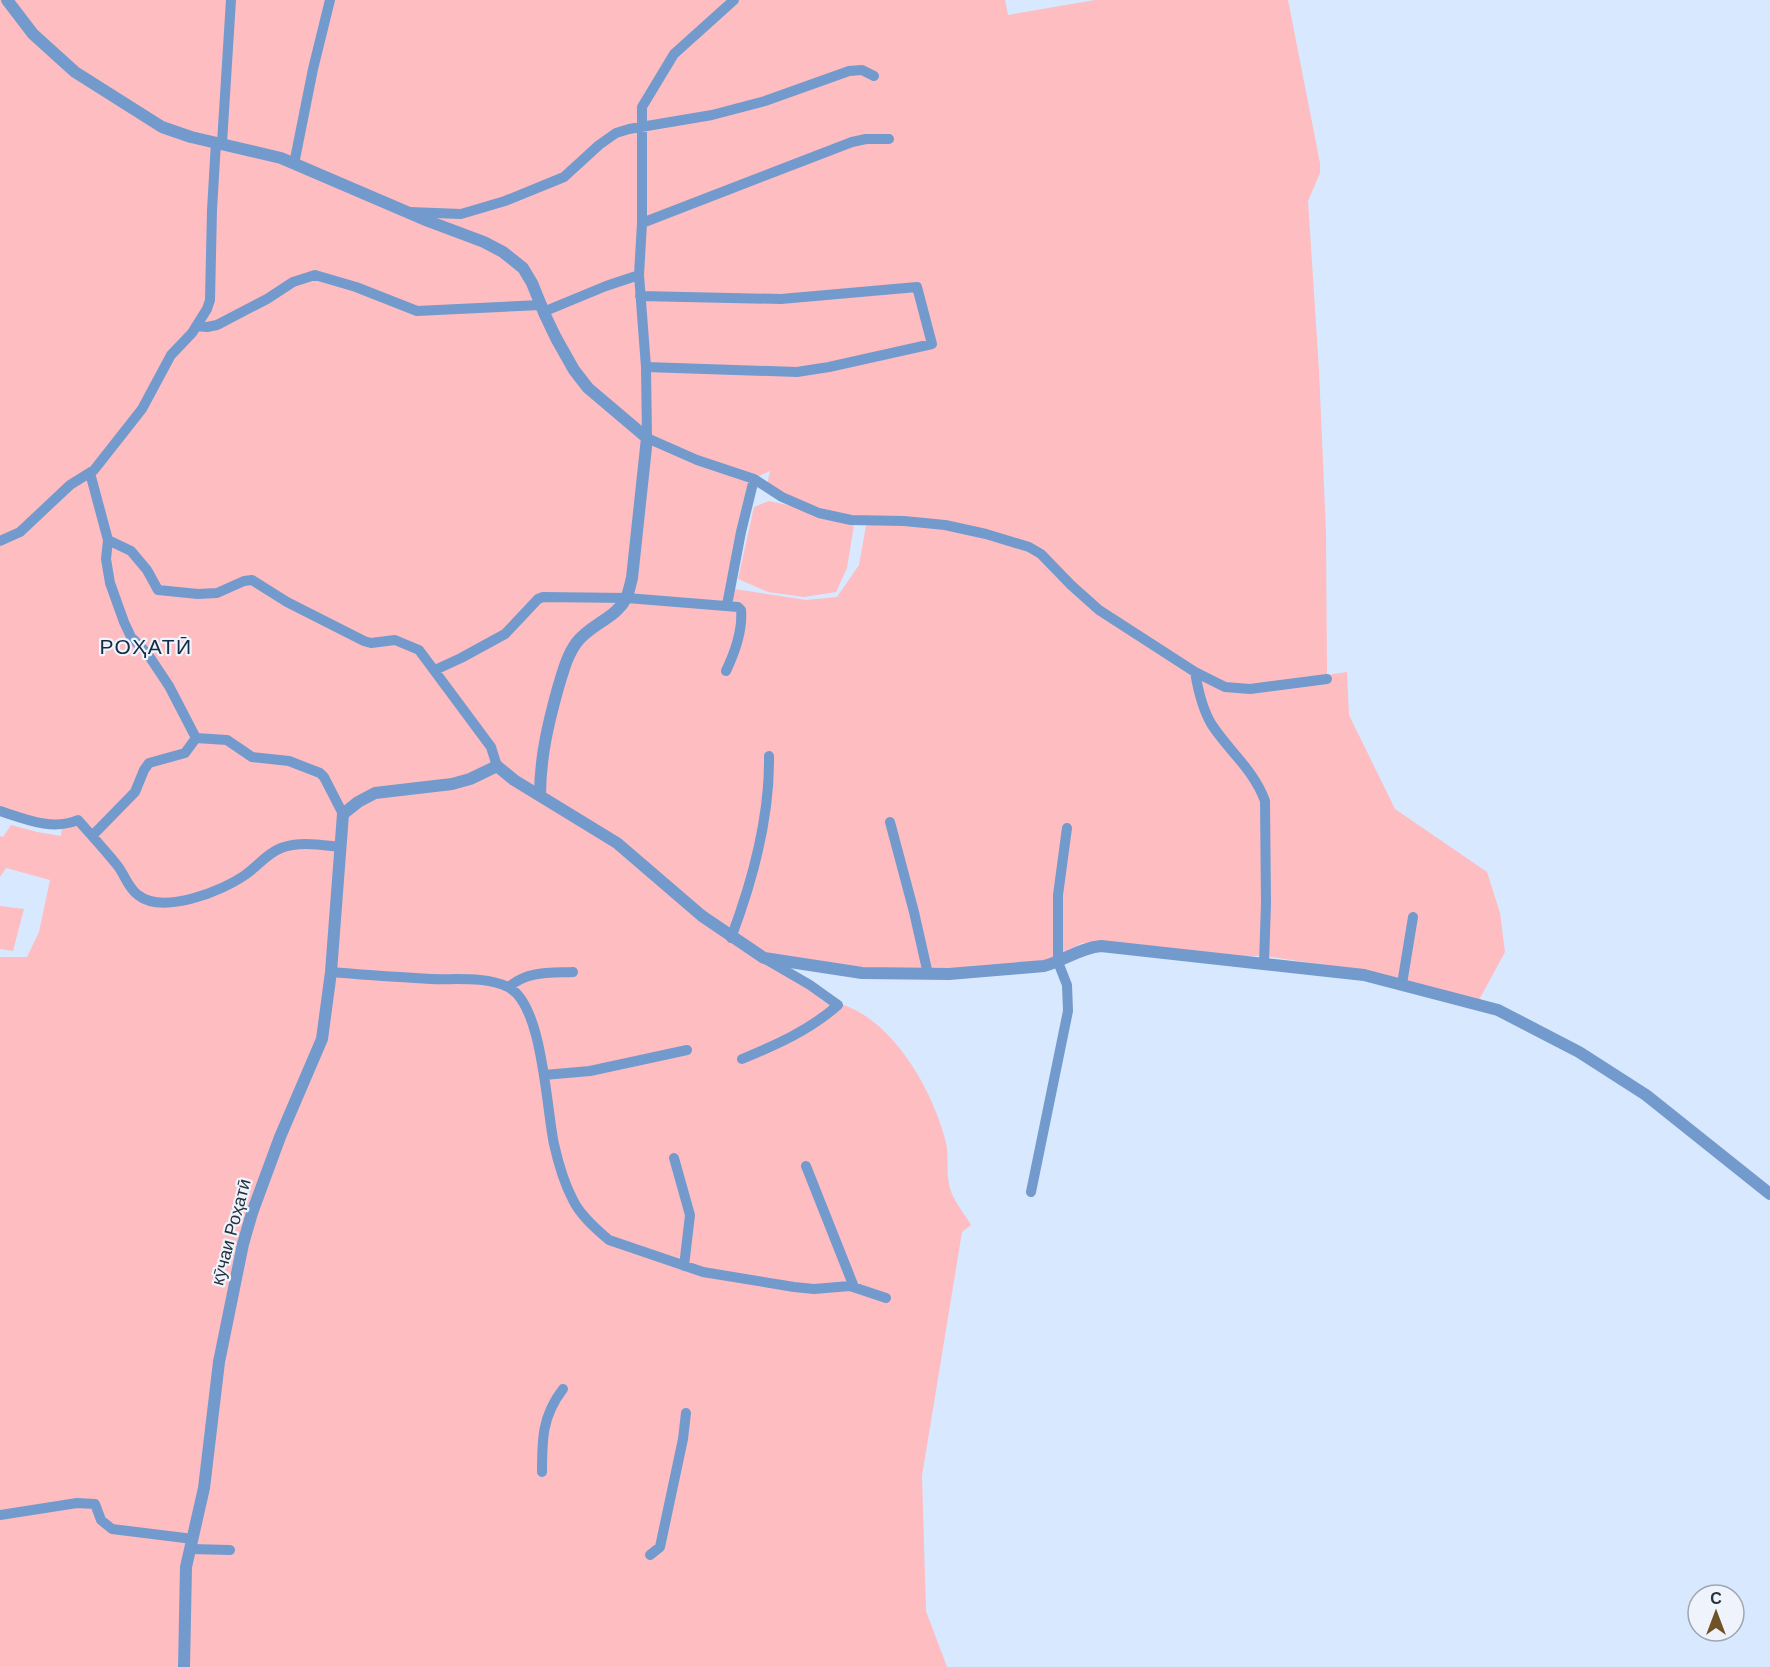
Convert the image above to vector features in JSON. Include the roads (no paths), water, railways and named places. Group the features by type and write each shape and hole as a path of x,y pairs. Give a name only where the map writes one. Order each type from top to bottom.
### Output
{"street":[{"path":"7,0 33,34 75,72 162,127 191,137 267,154 484,242 503,252 523,268 574,370 588,388 647,438 697,460 754,479 803,507 839,519 945,525 986,534 1036,550 1099,610 1213,682 1235,689 1261,688 1327,679"},
{"path":"0,541 20,532 70,485 90,473 142,409 172,352 196,326 207,309 210,300 212,210 231,0"},
{"path":"294,164 313,69 330,0"},
{"path":"540,796 540,771 544,743 568,659 578,641 614,612 627,597 632,578 647,438 646,367 639,275 642,223 642,107 667,64 682,45 734,0"},
{"path":"407,212 461,214 505,201 564,177 599,145 616,133 642,126 712,115 765,101 849,71 862,70 874,76"},
{"path":"642,223 852,142 866,139 889,139"},
{"path":"196,326 217,325 267,299 293,282 315,275 356,287 417,311 462,308 542,308 639,275"},
{"path":"640,296 781,299 917,286 932,344 797,372 646,367"},
{"path":"90,473 108,540 106,559 110,583 131,637 147,653 169,686 196,738"},
{"path":"727,605 754,479"},
{"path":"108,540 131,551 147,570 158,590 198,594 217,593 244,581 252,580 287,602 364,641 371,643 395,640 409,645 425,656 491,747 497,766 540,796 617,843 731,938 794,975 838,1005 812,1025 776,1045 742,1059"},
{"path":"435,670 476,651 505,634 538,599 543,597 627,597 740,608 742,621 733,656 726,670"},
{"path":"1195,672 1199,693 1211,723 1252,774 1265,801 1267,819 1264,964"},
{"path":"196,738 226,740 252,757 289,760 320,773 343,814 358,802 375,793 452,784 470,779 497,766"},
{"path":"92,836 135,792 149,763 185,753 196,738"},
{"path":"731,938 756,863 766,805 769,756"},
{"path":"0,811 52,825 78,820 118,866 132,890 146,900 155,901 178,902 229,885 246,875 266,856 288,846 308,844 340,847"},
{"name":"кӯчаи Роҳатӣ","path":"184,1667 185,1584 204,1488 219,1362 243,1244 266,1172 322,1040 332,972 343,814"},
{"path":"890,822 928,974"},
{"path":"1031,1192 1068,1011 1066,985 1058,962 1058,895 1068,828"},
{"path":"1402,984 1413,917"},
{"path":"764,958 861,973 928,974 1044,966 1058,962 1077,951 1101,946 1364,975 1498,1010 1580,1052 1646,1095 1770,1194"},
{"path":"332,972 477,980 509,987 524,1000 544,1075 554,1144 566,1186 574,1203 609,1240 704,1272 794,1287 814,1289 854,1287 886,1298"},
{"path":"509,987 518,979 528,975 573,972"},
{"path":"544,1075 590,1071 687,1050"},
{"path":"674,1158 690,1215 684,1266"},
{"path":"806,1166 854,1287"},
{"path":"542,1473 543,1440 547,1415 554,1400 563,1389"},
{"path":"650,1555 660,1547 683,1439 686,1413"},
{"path":"0,1515 77,1503 95,1504 102,1520 112,1529 230,1551"}],"district":[{"name":"РОҲАТӢ","path":"146,646"}]}
